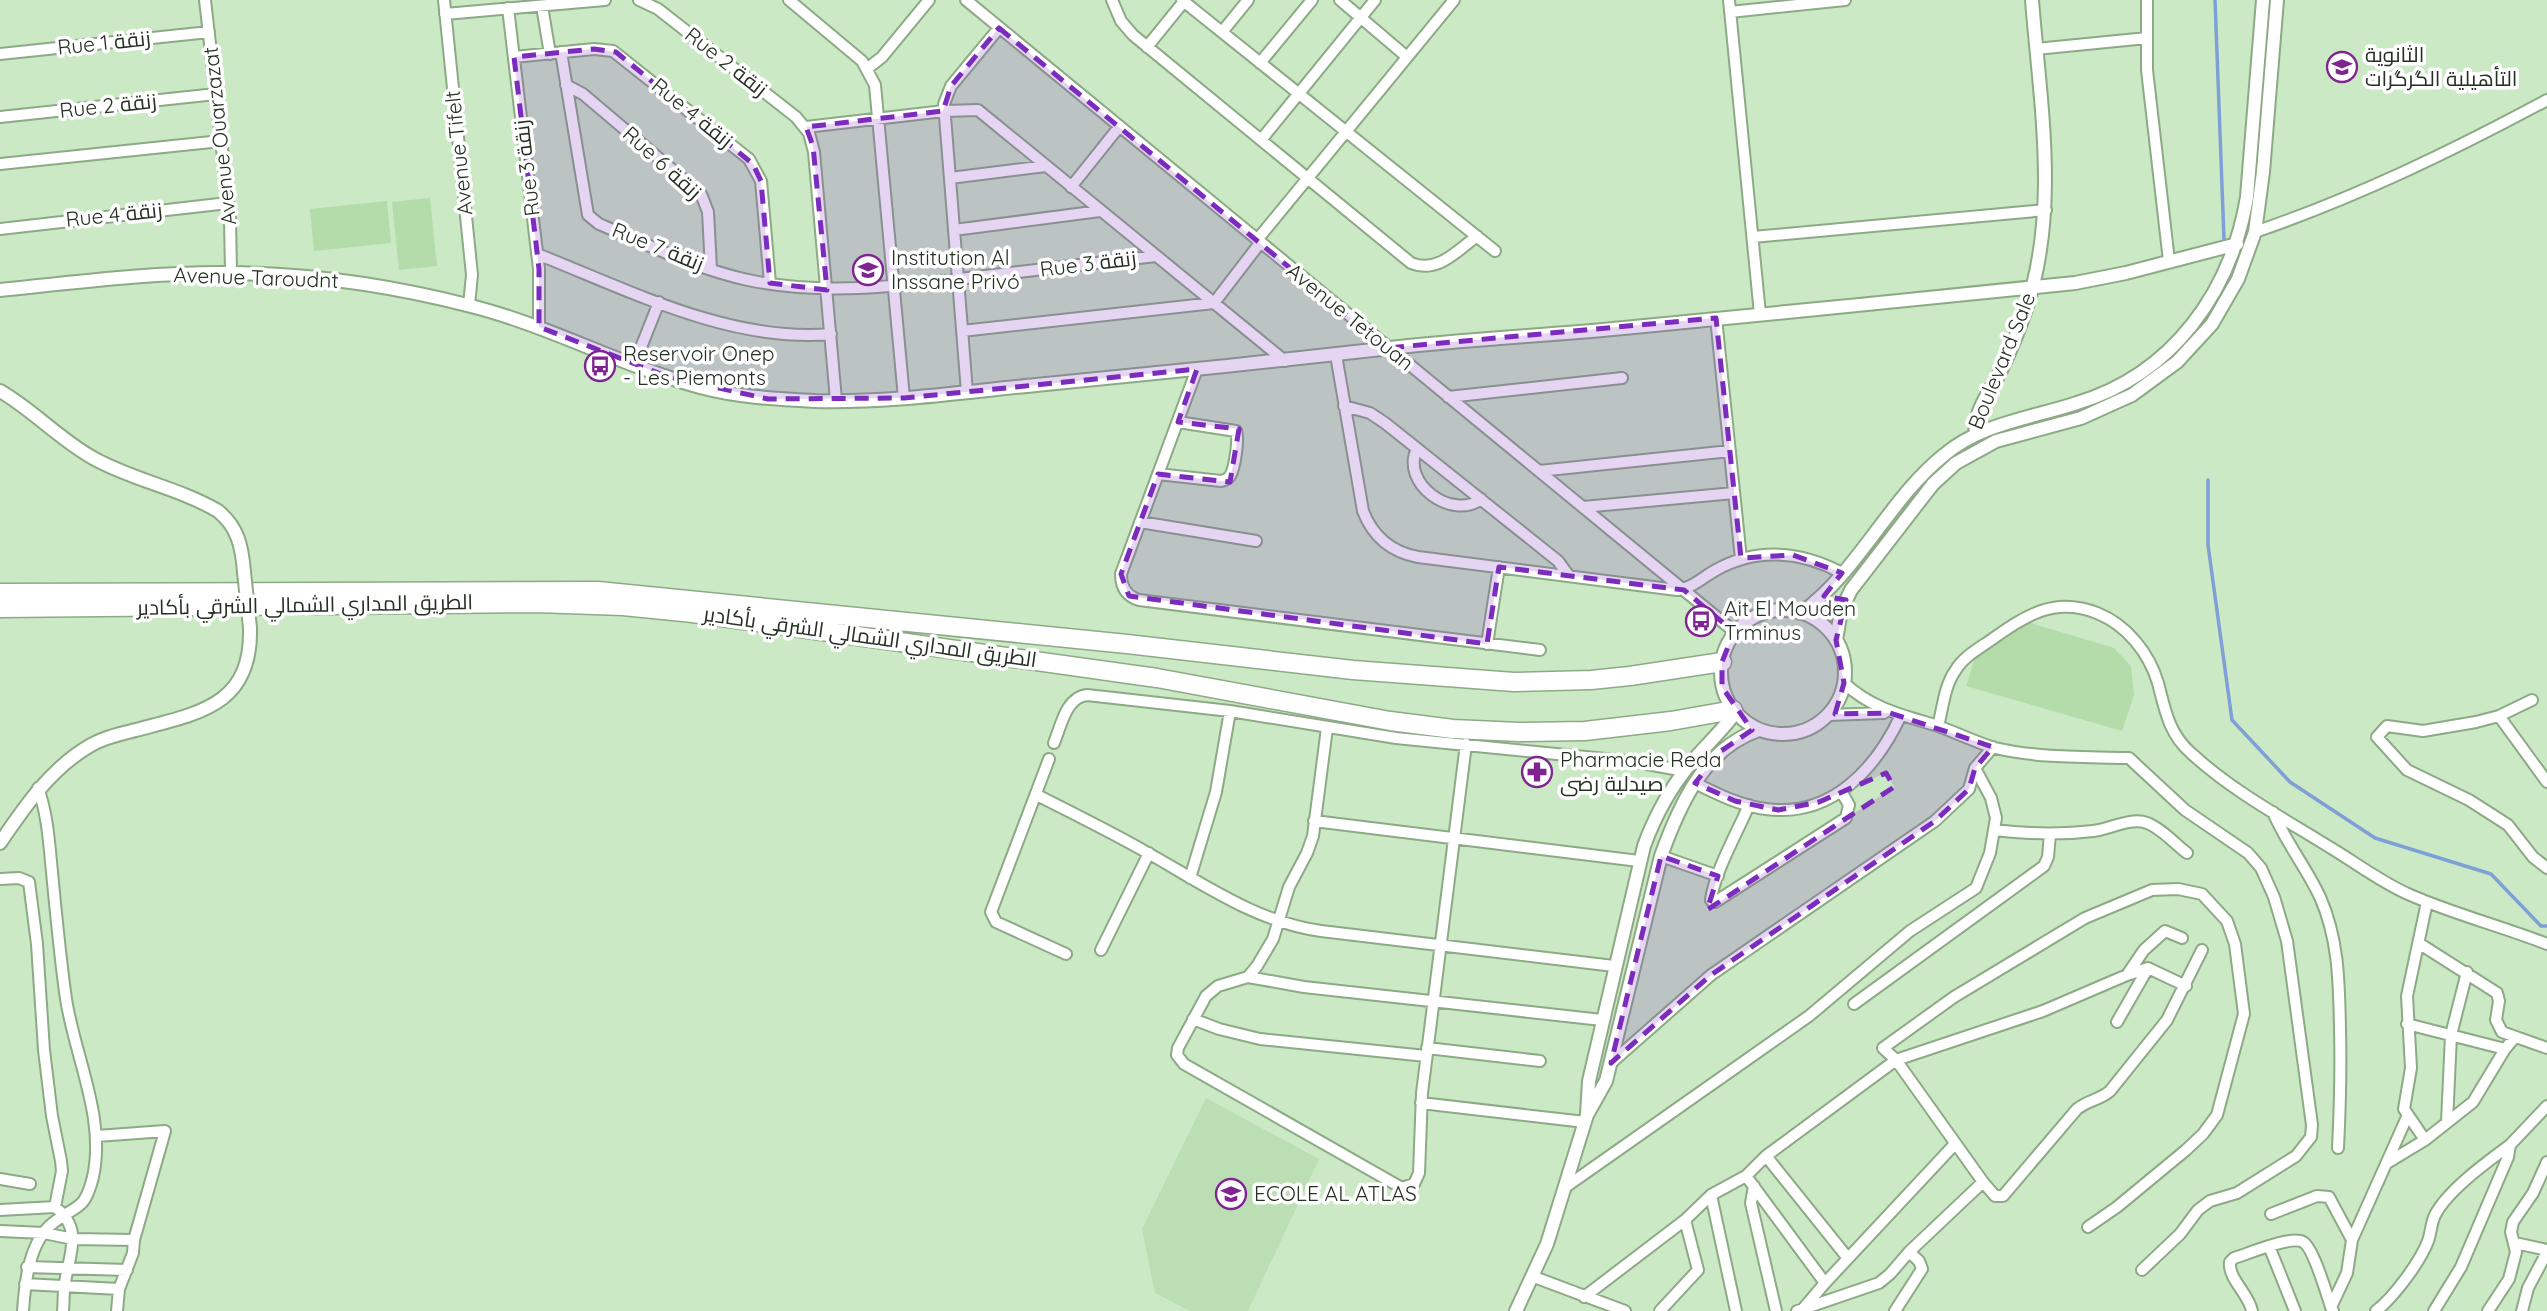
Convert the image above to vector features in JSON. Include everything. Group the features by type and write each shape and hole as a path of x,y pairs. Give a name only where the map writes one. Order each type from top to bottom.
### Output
{"highway":[{"name":"الطريق المداري الشمالي الشرقي بأكادير","path":"0,593 598,591 681,597 788,611 1127,643 1291,664 1514,682 1630,677 1722,662"},
{"name":"الطريق المداري الشمالي الشرقي بأكادير","path":"0,608 440,603 623,606 692,612 1130,674 1390,721 1453,729 1519,732 1586,730 1671,722 1734,711"}],"street":[{"name":"Avenue Ouarzazat","path":"205,0 231,234 231,273"},
{"name":"Avenue Tifelt","path":"444,0 472,275 469,305"},
{"path":"445,14 605,0"},
{"name":"Rue 2 زنقة","path":"642,0 658,9 806,127"},
{"path":"789,0 856,55 868,68 875,85 904,398"},
{"path":"868,68 882,57 929,0"},
{"name":"Avenue Tetouan","path":"966,0 1736,633"},
{"path":"1112,0 1127,29 1147,47 1411,263 1417,266 1438,265 1477,236"},
{"path":"1222,32 1248,0"},
{"path":"1260,63 1312,0"},
{"path":"1340,0 1407,57"},
{"path":"1261,140 1375,0"},
{"path":"962,331 1214,303 1307,178 1454,0"},
{"path":"1760,314 1730,6 1845,0"},
{"name":"Boulevard Sale","path":"1801,613 1830,588 1931,466 1944,454 1976,434 1977,416 2012,347 2032,287 2046,210 2032,0"},
{"path":"2147,0 2147,71 2169,261"},
{"path":"1976,434 2094,397 2140,373 2193,325 2218,286 2237,244 2248,197 2263,0"},
{"path":"1836,640 1846,600 1857,581 1933,484 1956,463 1996,441 2081,418 2116,404 2148,385 2177,362 2203,334 2226,302 2249,255 2255,232 2263,172 2277,0"},
{"path":"1147,47 1184,1 1495,251"},
{"name":"Rue 7 زنقة","path":"542,6 566,85 588,215 599,223 678,258 746,280 827,289 894,286"},
{"name":"Rue 3 زنقة","path":"508,8 537,254 541,301 539,327"},
{"path":"967,392 944,111 947,92 999,28"},
{"name":"Rue 1 زنقة","path":"0,54 209,32"},
{"path":"2036,49 2147,37"},
{"name":"Rue 4 زنقة","path":"514,57 601,48 616,52 749,159 761,181 770,283"},
{"name":"Rue 6 زنقة","path":"566,85 583,94 701,194 708,212 711,269"},
{"name":"Rue 2 زنقة","path":"0,117 216,94"},
{"path":"2255,232 2385,181 2454,149 2547,100"},
{"path":"836,400 814,152 806,127 944,111 972,109 984,113 1100,211 1285,360"},
{"path":"1071,187 1119,127"},
{"path":"0,164 221,141"},
{"path":"950,178 1046,166"},
{"name":"Rue 4 زنقة","path":"0,229 228,203"},
{"path":"1753,237 2046,210"},
{"path":"954,230 1100,211"},
{"name":"Avenue Taroudnt","path":"0,290 157,275 231,273 351,281 469,305 539,327 634,365 704,388 768,398 836,400 904,398 1387,348 2032,287 2102,278 2237,244"},
{"path":"537,254 659,302 713,320 757,330 831,334"},
{"name":"Rue 3 زنقة","path":"894,286 1156,256"},
{"path":"634,365 659,302"},
{"path":"1716,318 1741,559"},
{"path":"1336,355 1363,511 1370,527 1394,550 1410,555 1683,589 1719,568 1741,559 1767,554 1793,555 1842,573"},
{"path":"1198,369 1121,574 1123,588 1134,598 1540,650"},
{"path":"1448,397 1622,378"},
{"path":"0,391 26,407 94,459 218,511 229,521 238,535 243,552 250,628 250,649 245,671 234,688 221,700 177,718 100,740 80,752 38,788 0,843"},
{"path":"1344,406 1362,410 1378,418 1558,561 1569,576"},
{"path":"1158,474 1221,481 1227,479 1231,473 1238,437 1236,431 1178,422"},
{"path":"1418,449 1413,461 1416,477 1419,483 1441,501 1447,504 1470,505 1481,499"},
{"path":"1539,471 1730,451"},
{"path":"1583,507 1734,493"},
{"path":"1140,522 1256,541"},
{"path":"1487,644 1499,567"},
{"path":"1830,588 1838,597 1846,600"},
{"path":"1938,726 1950,678 1969,655 2035,612 2058,607 2090,611 2118,625 2141,649 2153,670 2170,726 2188,751 2238,790 2404,892 2547,944"},
{"path":"1765,613 1801,613 1821,623 1836,640 1844,661 1841,694 1828,715 1796,733 1773,734 1759,730 1734,711 1722,687 1722,662 1725,652 1744,624 1765,613"},
{"path":"1844,683 1864,700 1896,714 1938,726 1993,747 2058,755 2129,758 2185,810 2248,853 2261,868 2281,915 2287,941 2312,1125 2311,1137 2297,1156 2285,1164 2238,1193 2210,1201 2198,1210 2180,1234 2142,1270"},
{"path":"1054,743 1072,702 1083,695 1230,711 1384,736 1636,762 1685,771"},
{"path":"2532,700 2499,716 2423,731 2387,726 2377,737 2407,770 2469,800 2508,825 2533,857 2547,868"},
{"path":"1190,878 1216,792 1230,711"},
{"path":"1516,1311 1534,1277 1567,1186 1586,1118 1589,1081 1639,861 1656,817 1685,771 1734,711"},
{"path":"1828,715 1896,714"},
{"path":"1695,783 1722,796 1763,809 1793,809 1819,802 1859,778 1877,757 1896,714"},
{"path":"2499,716 2547,782"},
{"path":"1327,727 1311,843 1289,887 1280,921 1257,966 1248,976 1214,988 1206,996 1178,1048 1177,1055 1181,1062 1402,1188 1414,1184 1418,1177 1421,1103 1466,744"},
{"path":"1586,1118 1606,1081 1661,856 1677,814 1695,783 1721,751 1739,738 1759,730"},
{"path":"1611,1063 1712,975 1935,821 1969,789 1975,768 1993,747"},
{"path":"1049,759 991,908 996,922 1066,954"},
{"path":"1567,1186 1809,1016 1910,931 1976,888 1990,853 1996,818 1991,798 1975,768"},
{"path":"23,1311 27,1267 44,1233 52,1223 80,1208 90,1188 97,1136 67,1002 48,826 38,788"},
{"path":"1749,805 1718,876 1712,895 1715,902 1846,818 1849,805 1841,791"},
{"path":"1037,795 1149,853 1233,901 1280,921 1311,930 1615,966"},
{"path":"2273,812 2283,835 2320,897 2334,938 2339,972 2339,1147"},
{"path":"1314,821 1639,861"},
{"path":"1994,830 2050,834 2096,831 2137,821 2149,823 2187,853"},
{"path":"1854,1004 2044,866 2048,857 2050,834"},
{"path":"1101,950 1149,853"},
{"path":"1661,856 1718,876"},
{"path":"0,878 19,878 29,882 48,1081 61,1153 62,1171 55,1208"},
{"path":"2088,1227 2117,1208 2186,1150 2203,1134 2217,1115 2244,1014 2235,944 2227,921 2202,894 2178,889 2152,890 2085,918 1954,997 1883,1048 1896,1060 1983,1182 1995,1196 2003,1196 2077,1109 2091,1100 2104,1097 2110,1091 2167,1020 2202,950"},
{"path":"2425,1140 2404,1109 2411,1068 2407,996 2427,902"},
{"path":"2127,975 2144,950 2165,931 2182,938"},
{"path":"2420,944 2497,993 2499,1001 2496,1020 2502,1032 2547,1048"},
{"path":"2117,1022 2148,968"},
{"path":"1584,1297 1685,1220 1711,1195 1746,1175 1766,1156 1896,1060 2043,1011 2148,968 2186,986"},
{"path":"2448,1122 2451,1035 2467,972"},
{"path":"1248,976 1297,986 1602,1020"},
{"path":"1193,1019 1219,1029 1260,1039 1540,1061"},
{"path":"2407,1024 2505,1049"},
{"path":"2388,1163 2425,1140 2473,1102 2515,1037"},
{"path":"1589,1081 1599,1086 1606,1081"},
{"path":"1421,1103 1586,1118"},
{"path":"2376,1311 2391,1296 2420,1256 2435,1216 2445,1202 2478,1169 2510,1144 2547,1106"},
{"path":"2332,1309 2347,1273 2352,1240 2407,1117"},
{"path":"97,1136 165,1131 134,1240 133,1253 119,1289 117,1311"},
{"path":"1799,1310 1954,1144"},
{"path":"2434,1311 2461,1267 2508,1157 2510,1144"},
{"path":"1766,1156 1847,1257"},
{"path":"2488,1311 2509,1279 2516,1252 2511,1233 2513,1222 2533,1193 2547,1162"},
{"path":"1746,1175 1825,1283"},
{"path":"0,1180 30,1184"},
{"path":"1799,1310 1878,1283 1891,1274 1909,1252 1983,1182"},
{"path":"1754,1186 1751,1203 1776,1311"},
{"path":"1711,1195 1736,1311"},
{"path":"2271,1214 2323,1195 2332,1202 2336,1215 2352,1240"},
{"path":"0,1210 55,1208 65,1215 73,1239 64,1286 63,1311"},
{"path":"1660,1311 1698,1270 1685,1220"},
{"path":"0,1231 44,1233 73,1239 134,1240"},
{"path":"2252,1311 2251,1304 2230,1271 2230,1262 2234,1258 2269,1246 2295,1240 2306,1243 2332,1309"},
{"path":"2515,1243 2547,1251 2528,1287 2522,1311"},
{"path":"2269,1246 2295,1311"},
{"path":"1895,1311 1922,1269 1919,1261 1909,1252"},
{"path":"27,1267 127,1270"},
{"path":"1534,1277 1625,1311"},
{"path":"2509,1279 2528,1287"},
{"path":"25,1284 119,1289"}],"highlighted area":[{"path":"999,28 1387,348 1716,318 1741,558 1793,555 1842,573 1824,596 1846,600 1836,640 1844,683 1835,714 1890,713 1993,747 1975,768 1969,789 1935,821 1711,975 1611,1063 1661,856 1718,876 1707,910 1894,787 1886,773 1819,802 1778,810 1735,801 1695,783 1721,751 1752,730 1722,687 1722,662 1734,632 1684,590 1499,567 1487,644 1129,596 1121,574 1158,474 1230,482 1239,429 1178,422 1197,369 904,398 768,399 669,377 539,327 539,269 514,57 594,49 616,52 753,164 761,181 770,283 827,290 813,146 806,127 943,111 951,86"}],"shaded area":[{"path":"430,198 437,266 399,270 392,202"},
{"path":"387,201 391,243 314,251 310,209"},
{"path":"2024,621 2114,648 2131,666 2134,695 2122,731 1966,686 1976,655"},
{"name":"ECOLE AL ATLAS","path":"1206,1098 1319,1159 1248,1311 1190,1311 1155,1293 1142,1229"}],"waterway":[{"path":"2215,0 2224,239"},
{"path":"2208,480 2208,545 2232,720 2290,782 2375,838 2491,874 2541,926 2547,926"}],"place":[{"name":"الثانوية التأهيلية الگرگرات","path":"2342,67"},
{"name":"Institution Al Inssane Privó","path":"868,270"},
{"name":"Reservoir Onep - Les Piemonts","path":"600,366"},
{"name":"Ait El Mouden Trminus","path":"1701,621"},
{"name":"Pharmacie Reda صيدلية رضى","path":"1537,772"},
{"name":"ECOLE AL ATLAS","path":"1231,1194"}]}
